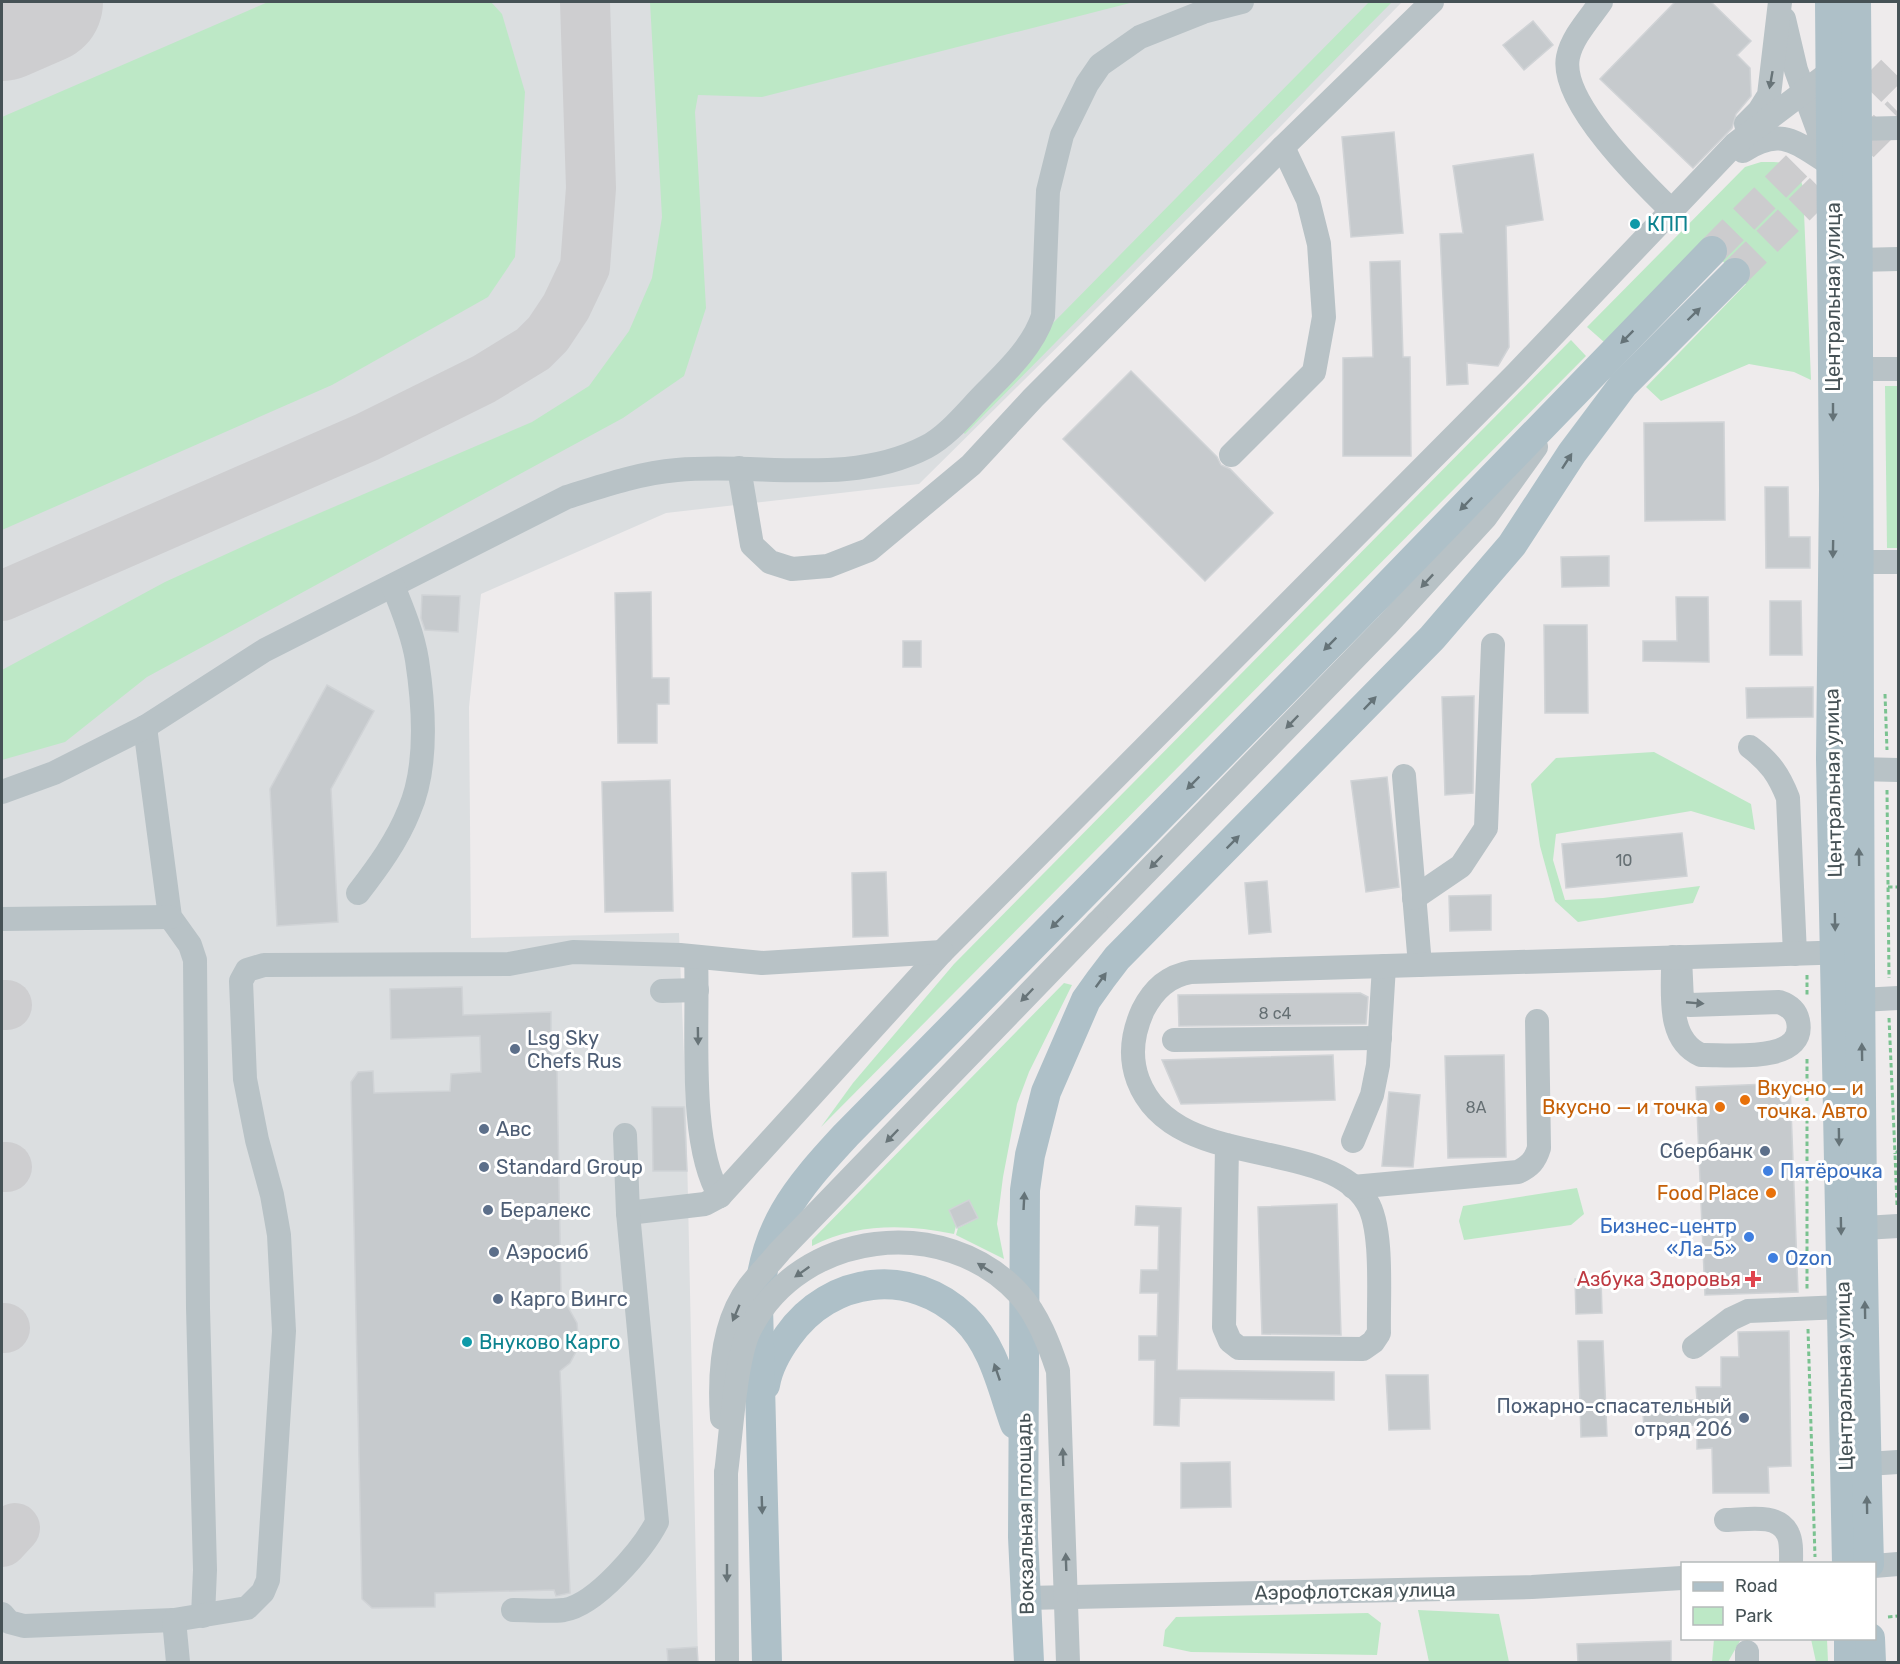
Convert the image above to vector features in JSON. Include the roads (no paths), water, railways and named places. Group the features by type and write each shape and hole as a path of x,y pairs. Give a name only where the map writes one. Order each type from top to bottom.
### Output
{"main road":[{"name":"Центральная улица","path":"1830,2 1834,490 1831,759 1848,952 1883,999 1864,1228 1869,1562"},
{"name":"Центральная улица","path":"1847,1562 1842,1307 1848,952 1858,769 1860,562 1856,2"},
{"path":"767,1662 760,1442 760,1278 778,1222 795,1195 846,1135 1712,251"},
{"name":"Вокзальная площадь","path":"1029,1662 1022,1365 1024,1210 1027,1173 1046,1092 1086,1000 1117,958 1322,752 1488,576 1623,385 1735,273"},
{"path":"760,1442 767,1376 779,1348 797,1323 817,1305 835,1294 863,1286 893,1284 938,1298 957,1311 976,1330 990,1353 1023,1447"},
{"path":"1871,1662 1879,1628"},
{"path":"1849,1640 1849,1662"}],"street":[{"path":"2,792 54,773 146,727 264,650 567,497 618,482 676,470 739,468 831,471 888,462 927,447 999,380 1039,330 1043,316 1048,191 1062,135 1087,84 1100,66 1140,37 1203,12 1242,2"},
{"path":"739,468 752,544 770,562 792,569 828,566 869,550 971,465 1033,398 1283,147 1432,2"},
{"path":"1601,2 1568,57 1573,88 1592,123 1673,212"},
{"path":"1705,178 1722,148 1759,111 1768,95 1780,2"},
{"path":"1780,2 1803,91 1832,165"},
{"path":"628,1213 705,1204 720,1196 942,952 1673,212 1735,144 1803,91 1831,74 1857,49"},
{"path":"1857,129 1899,128"},
{"path":"1705,178 1759,141 1773,137 1789,139 1832,165"},
{"path":"1231,455 1314,372 1324,317 1317,233 1308,200 1283,147"},
{"path":"1858,260 1899,259"},
{"path":"1859,369 1899,369"},
{"path":"727,1662 726,1473 720,1396 730,1327 750,1286 780,1251 1387,625 1485,518 1580,386"},
{"path":"1860,562 1899,562"},
{"path":"358,893 392,845 410,809 420,766 421,726 417,659 393,586"},
{"path":"1414,898 1461,866 1486,828 1493,645"},
{"path":"146,727 170,917 190,945 195,960 204,1616"},
{"path":"1750,747 1767,759 1779,776 1788,798 1795,954"},
{"path":"1858,769 1899,770"},
{"path":"1404,776 1420,964"},
{"path":"2,919 170,917"},
{"path":"2,1614 9,1622 24,1626 174,1620 247,1608 254,1602 268,1580 284,1331 279,1235 245,1079 241,981 247,970 264,965 509,964 573,952 696,957 762,963 942,952"},
{"path":"1227,1145 1224,1327 1230,1341 1239,1348 1363,1349 1374,1342 1379,1333 1377,1228 1367,1202 1353,1187 1330,1171 1209,1140 1172,1121 1159,1111 1142,1090 1133,1063 1134,1033 1154,992 1175,975 1191,972 1848,952"},
{"path":"696,957 700,1130 708,1172 720,1196"},
{"path":"1676,957 1682,1001 1690,1005 1779,1002 1787,1005 1798,1022 1792,1041 1776,1053 1701,1055 1693,1051 1684,1044 1675,1024 1676,957"},
{"path":"1353,1141 1372,1095 1378,1065 1384,966"},
{"path":"662,991 697,990"},
{"path":"1353,1187 1518,1172 1528,1167 1536,1159 1539,1148 1537,1021"},
{"path":"1174,1040 1380,1038"},
{"path":"513,1610 566,1610 584,1600 624,1568 643,1545 657,1522 628,1213 626,1135"},
{"path":"1864,1228 1898,1226"},
{"path":"726,1473 742,1354 750,1329 773,1297 790,1280 808,1267 839,1252 877,1242 920,1243 969,1258 998,1276 1018,1293 1042,1330 1058,1371 1068,1662"},
{"path":"1694,1347 1731,1318 1748,1311 1842,1307"},
{"path":"1867,1464 1899,1462"},
{"path":"1726,1520 1769,1519 1781,1526 1788,1534 1791,1562"},
{"path":"1876,1566 1899,1564"},
{"name":"Аэрофлотская улица","path":"1026,1598 1532,1587 1681,1578"},
{"path":"174,1620 178,1662"}],"tunnel":[{"path":"1712,251 1898,64"},
{"path":"1735,273 1898,112"}],"place":[{"name":"КПП","path":"1635,224"},
{"name":"Lsg Sky Chefs Rus","path":"515,1049"},
{"name":"Вкусно — и точка. Авто","path":"1745,1100"},
{"name":"Вкусно — и точка","path":"1720,1107"},
{"name":"Авс","path":"484,1129"},
{"name":"Сбербанк","path":"1765,1151"},
{"name":"Standard Group","path":"484,1167"},
{"name":"Пятёрочка","path":"1768,1171"},
{"name":"Food Place","path":"1771,1193"},
{"name":"Бералекс","path":"488,1210"},
{"name":"Бизнес-центр «Ла-5»","path":"1749,1237"},
{"name":"Аэросиб","path":"494,1252"},
{"name":"Ozon","path":"1773,1258"},
{"name":"Азбука Здоровья","path":"1753,1279"},
{"name":"Карго Вингс","path":"498,1299"},
{"name":"Внуково Карго","path":"467,1342"},
{"name":"Пожарно-спасательный отряд 206","path":"1744,1418"}]}
